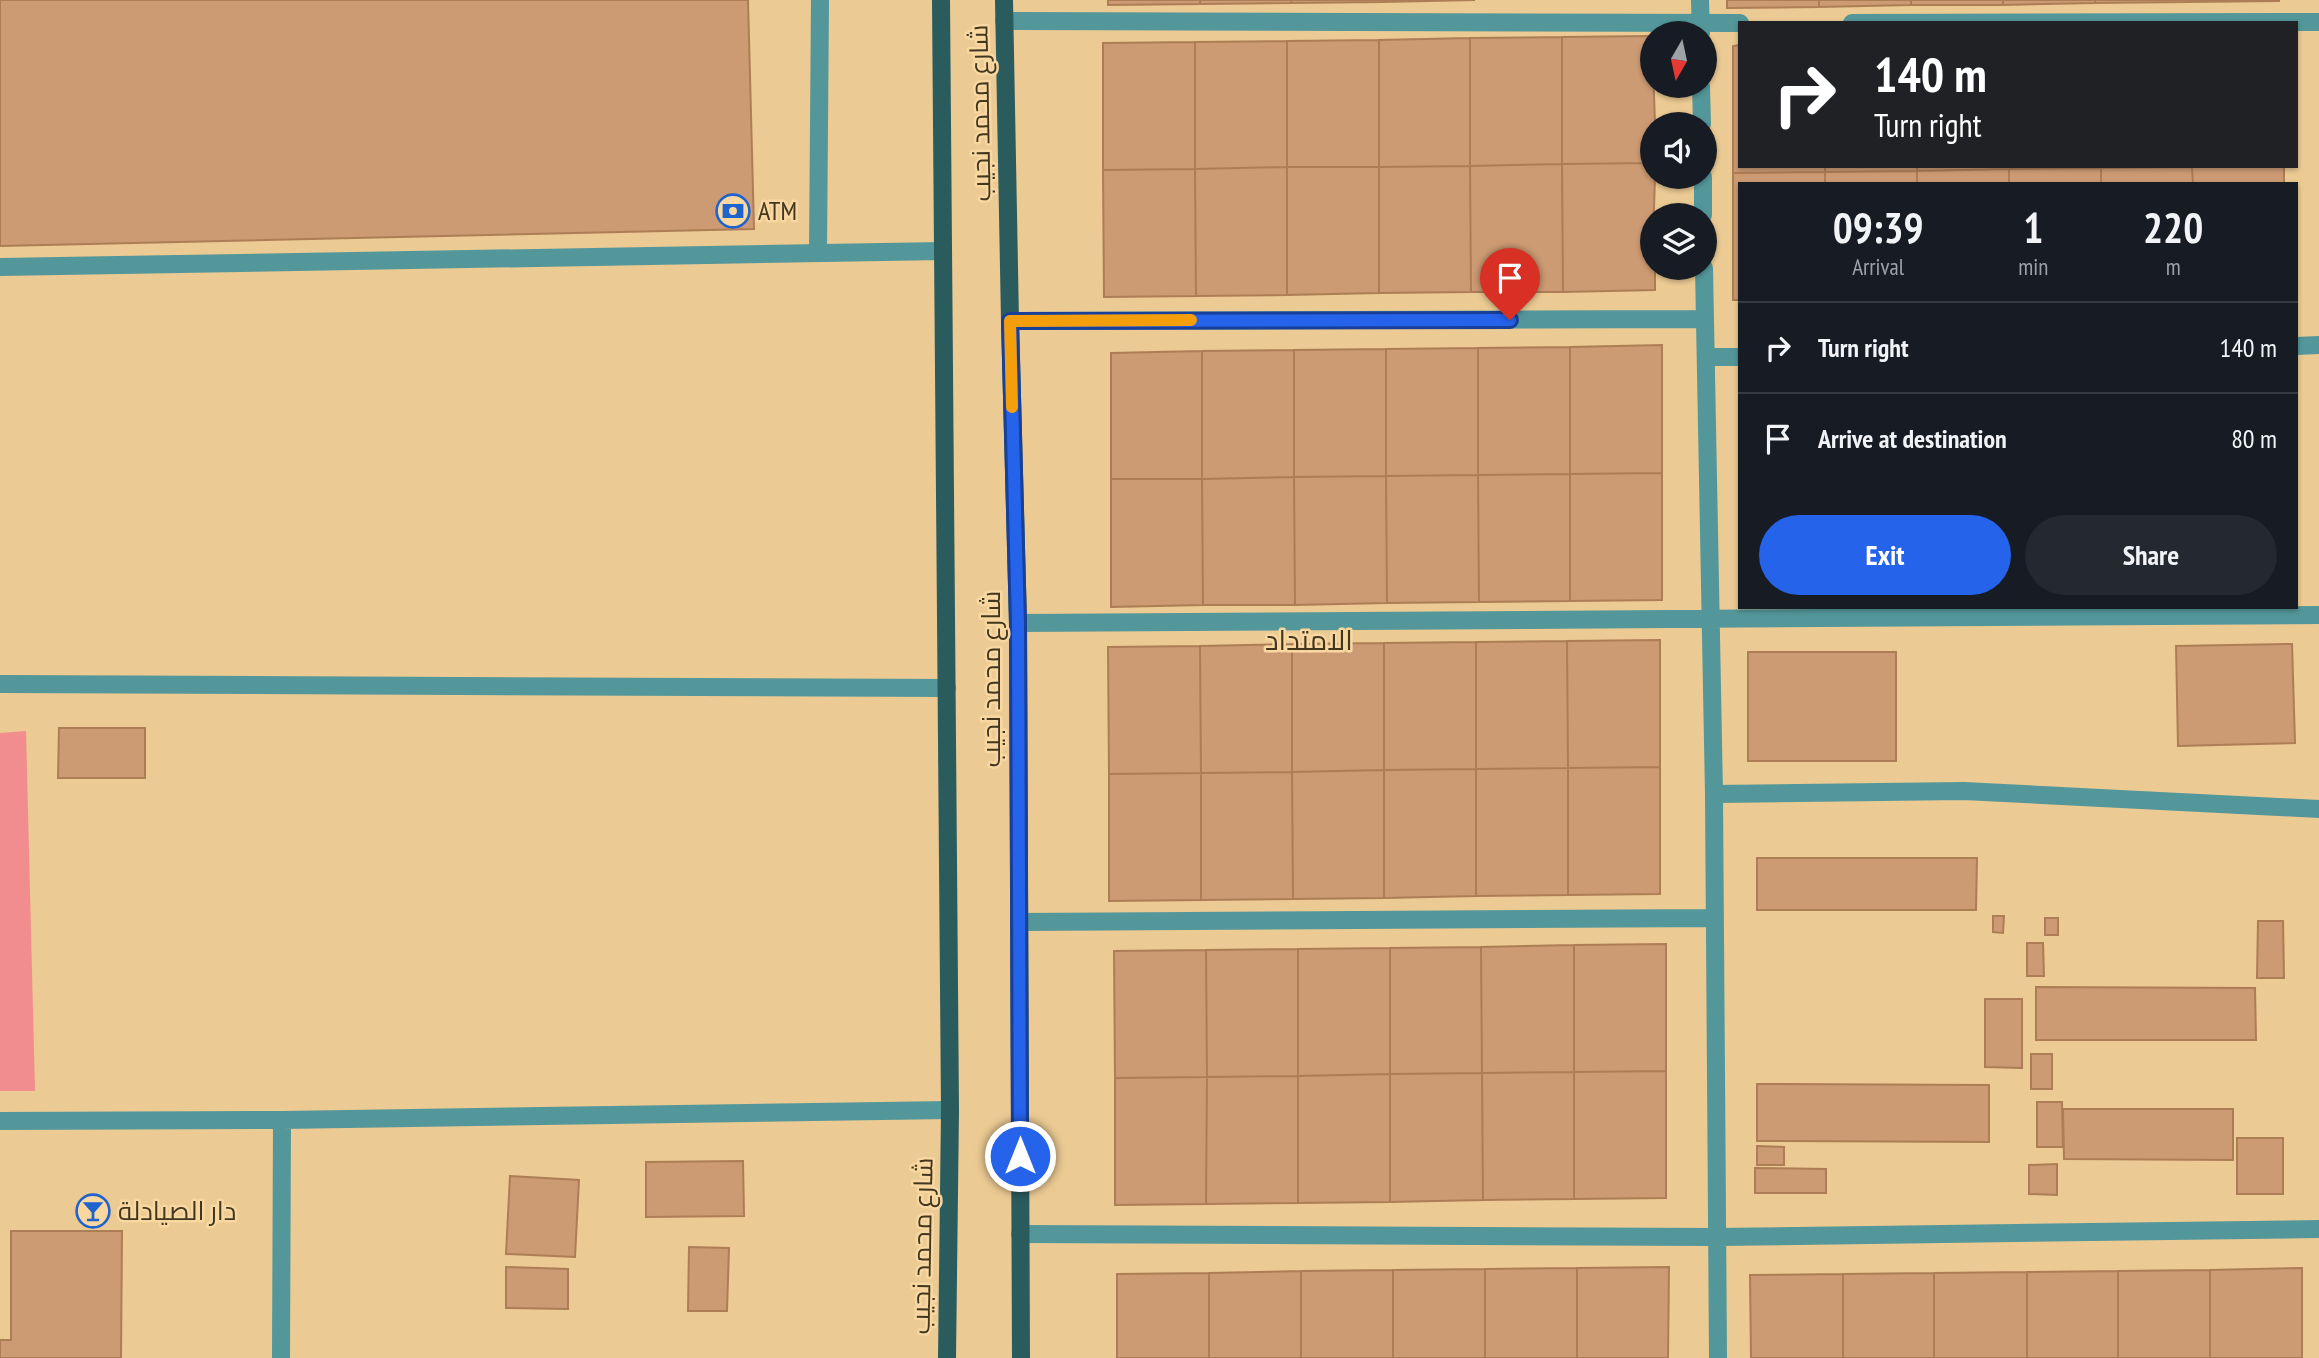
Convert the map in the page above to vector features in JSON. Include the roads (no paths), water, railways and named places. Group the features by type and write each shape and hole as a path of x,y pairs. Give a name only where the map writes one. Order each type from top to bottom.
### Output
{"main road":[{"name":"شارع محمد نجيب","path":"941,0 950,1110 947,1358"},
{"name":"شارع محمد نجيب","path":"1004,0 1018,623 1021,1358"}],"street":[{"path":"818,253 820,0"},
{"path":"1700,0 1700,21"},
{"path":"1004,21 1640,27"},
{"path":"2298,22 2319,22"},
{"path":"1717,26 1738,23"},
{"path":"0,267 943,251"},
{"path":"1704,280 1714,794 1718,1358"},
{"path":"1010,321 1705,319"},
{"path":"2298,346 2319,345"},
{"path":"1706,357 1738,357"},
{"path":"1018,623 1711,620 2180,612 2319,615"},
{"path":"0,684 947,688"},
{"path":"1714,794 1964,791 2319,809"},
{"path":"1018,922 1715,918"},
{"path":"0,1121 282,1120 950,1110"},
{"path":"281,1358 282,1120"},
{"path":"1020,1234 1717,1237 2319,1229"}],"place":[{"name":"ATM","path":"733,211"},
{"name":"دار الصيادلة","path":"93,1211"}],"district":[{"name":"الامتداد","path":"1309,640"}]}
